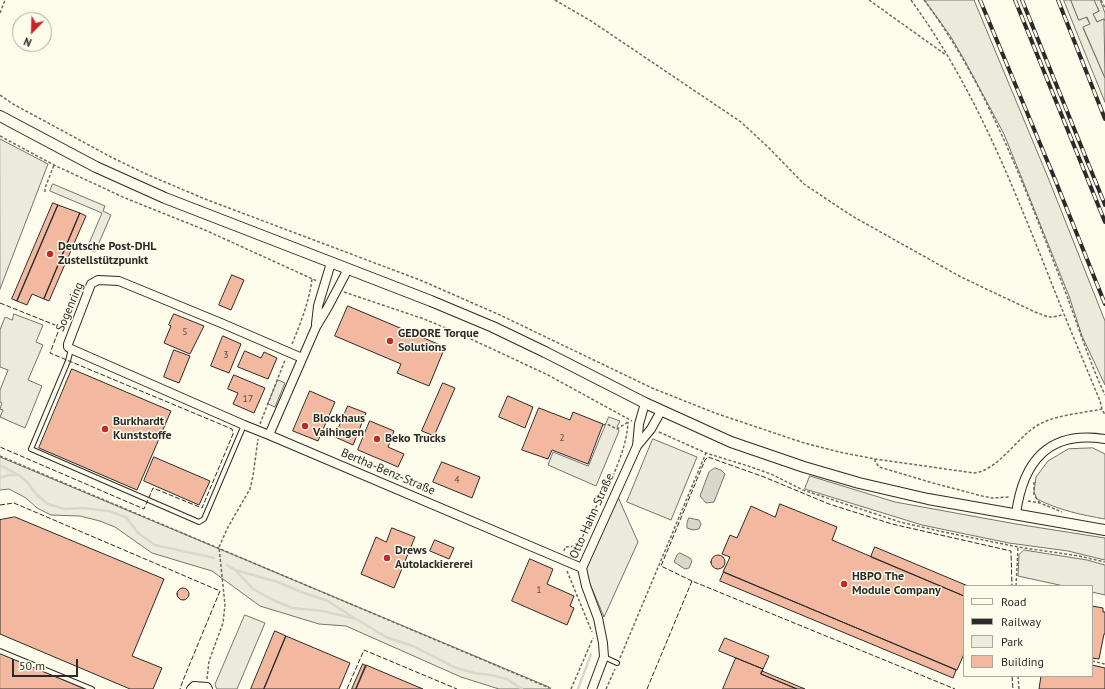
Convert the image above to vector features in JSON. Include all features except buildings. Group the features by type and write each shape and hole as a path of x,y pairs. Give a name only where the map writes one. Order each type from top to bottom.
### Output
{"street":[{"path":"0,116 90,164 153,192 431,301 493,327 661,411 744,446 804,467 928,499 1105,530"},
{"path":"316,327 318,306 331,263"},
{"path":"269,434 316,327 348,269"},
{"name":"Sogenring","path":"269,434 244,425 68,347 70,335 91,284 98,280 119,281 302,358"},
{"name":"Otto-Hahn-Straße","path":"637,446 639,424 645,403"},
{"name":"Otto-Hahn-Straße","path":"592,689 604,657 603,643 598,618 586,586 582,568 637,446 651,429 661,411"},
{"name":"Bertha-Benz-Straße","path":"269,434 582,568"},
{"path":"1016,514 1018,499 1025,478 1037,458 1053,445 1067,439 1076,437 1105,439"},
{"path":"191,689 194,686 207,688"}],"lane":[{"path":"71,349 65,368 31,449 198,522 204,519 244,425"},
{"path":"0,651 92,689"},
{"path":"604,657 617,663"}],"path":[{"path":"0,13 6,0"},
{"path":"555,0 591,21 741,122 804,184 852,216 961,276 1035,312 1053,318 1064,314"},
{"path":"869,0 948,56"},
{"path":"911,0 948,56 979,112 1007,172 1100,400 1105,416"},
{"path":"924,0 964,62 1003,135 1105,395"},
{"path":"1101,0 1105,8"},
{"path":"0,95 13,104 111,157 146,174 420,280 500,315 659,391 744,424 801,442 839,452 875,459 966,473 978,473 995,463 1036,426 1043,422 1102,409"},
{"path":"45,192 45,188 54,165"},
{"path":"602,425 607,424 617,429 629,420"},
{"path":"651,429 706,453 770,474 803,490 900,522 939,532 1018,547 1079,556 1105,562"},
{"path":"207,688 209,660 223,623 225,605 218,547 250,489 260,431"},
{"path":"606,689 706,453"},
{"path":"0,456 552,689"},
{"path":"875,459 880,466 932,483 992,498 1009,497 1040,504 1034,495 1033,483 1035,476"},
{"path":"1016,585 1018,547"},
{"path":"1093,661 1105,664"},
{"path":"1018,677 1018,689"}],"green space":[{"path":"925,0 974,0 1049,180 1105,321 1105,385 1082,336 1069,296 1004,134 951,37"},
{"path":"1064,0 1071,0 1079,20 1086,17 1090,24 1083,28 1105,78 1105,102"},
{"path":"1094,0 1100,0 1105,13 1105,21 1104,19 1097,22 1093,14 1099,11"},
{"path":"0,139 48,164 0,289"},
{"path":"1093,448 1105,454 1105,519 1062,509 1037,499 1034,492 1036,477 1048,461 1068,449"},
{"path":"0,457 549,687 548,689 499,689 461,677 346,626 319,624 260,606 212,571 152,553 115,527 100,521 80,516 51,515 37,508 26,498 9,489 0,490"},
{"path":"810,476 895,502 1016,524 1105,538 1105,560 1068,551 1009,543 922,525 805,489"},
{"path":"1024,550 1087,560 1105,565 1105,595 1093,592 1093,585 1059,585 1018,576 1019,555"}],"shaded area":[{"path":"1071,0 1094,0 1099,11 1093,14 1097,22 1104,19 1105,78 1083,27 1090,24 1087,17 1079,20"},
{"path":"53,184 105,206 103,211 111,215 95,252 87,248 102,213 50,191"},
{"path":"14,314 43,325 36,342 43,345 28,380 42,386 25,428 0,417 3,410 0,409 2,403 0,402 0,390 8,370 0,367 0,330 5,317 12,320"},
{"path":"278,380 285,383 275,407 268,404"},
{"path":"609,417 620,421 617,427 619,431 596,486 548,465 553,452 588,466"},
{"path":"653,439 697,457 671,520 627,502"},
{"path":"715,468 721,470 725,474 714,502 706,503 700,496 709,472"},
{"path":"618,497 638,542 604,617 585,572"},
{"path":"689,518 699,520 701,524 699,529 693,530 687,528"},
{"path":"680,553 690,558 692,561 689,568 685,569 674,562 677,555"},
{"path":"245,615 265,623 237,689 217,689 215,685"}],"waterway":[{"path":"0,466 18,475"},
{"path":"0,478 8,475 19,475 27,482 36,494 48,504 64,509 83,508 108,511 126,517 138,533 155,545 214,558"},
{"path":"227,565 235,570 253,589 292,608 323,611 356,619 386,637 413,646 456,668 507,679 522,689"},
{"path":"235,570 278,582 328,601 354,618"},
{"path":"578,689 591,654"}],"railway":[{"path":"980,0 1105,304"},
{"path":"1015,0 1105,222"},
{"path":"1022,0 1105,205"},
{"path":"1058,0 1105,119"}],"fence":[{"path":"0,303 60,327 50,353 232,429 233,434 202,508 153,488 144,509 0,447"},
{"path":"692,581 661,566 705,460 708,457 764,477 829,504 892,524 1011,551 1012,585"},
{"path":"0,505 14,503 220,591 180,689"},
{"path":"647,689 692,581 955,689"},
{"path":"347,689 364,650 457,689"},
{"path":"1012,677 1013,689"}],"place":[{"name":"Deutsche Post-DHL Zustellstützpunkt","path":"50,254"},
{"name":"GEDORE Torque Solutions","path":"390,341"},
{"name":"Blockhaus Vaihingen","path":"305,426"},
{"name":"Burkhardt Kunststoffe","path":"105,429"},
{"name":"Beko Trucks","path":"377,439"},
{"name":"Drews Autolackiererei","path":"387,558"},
{"name":"HBPO The Module Company","path":"844,584"}]}
